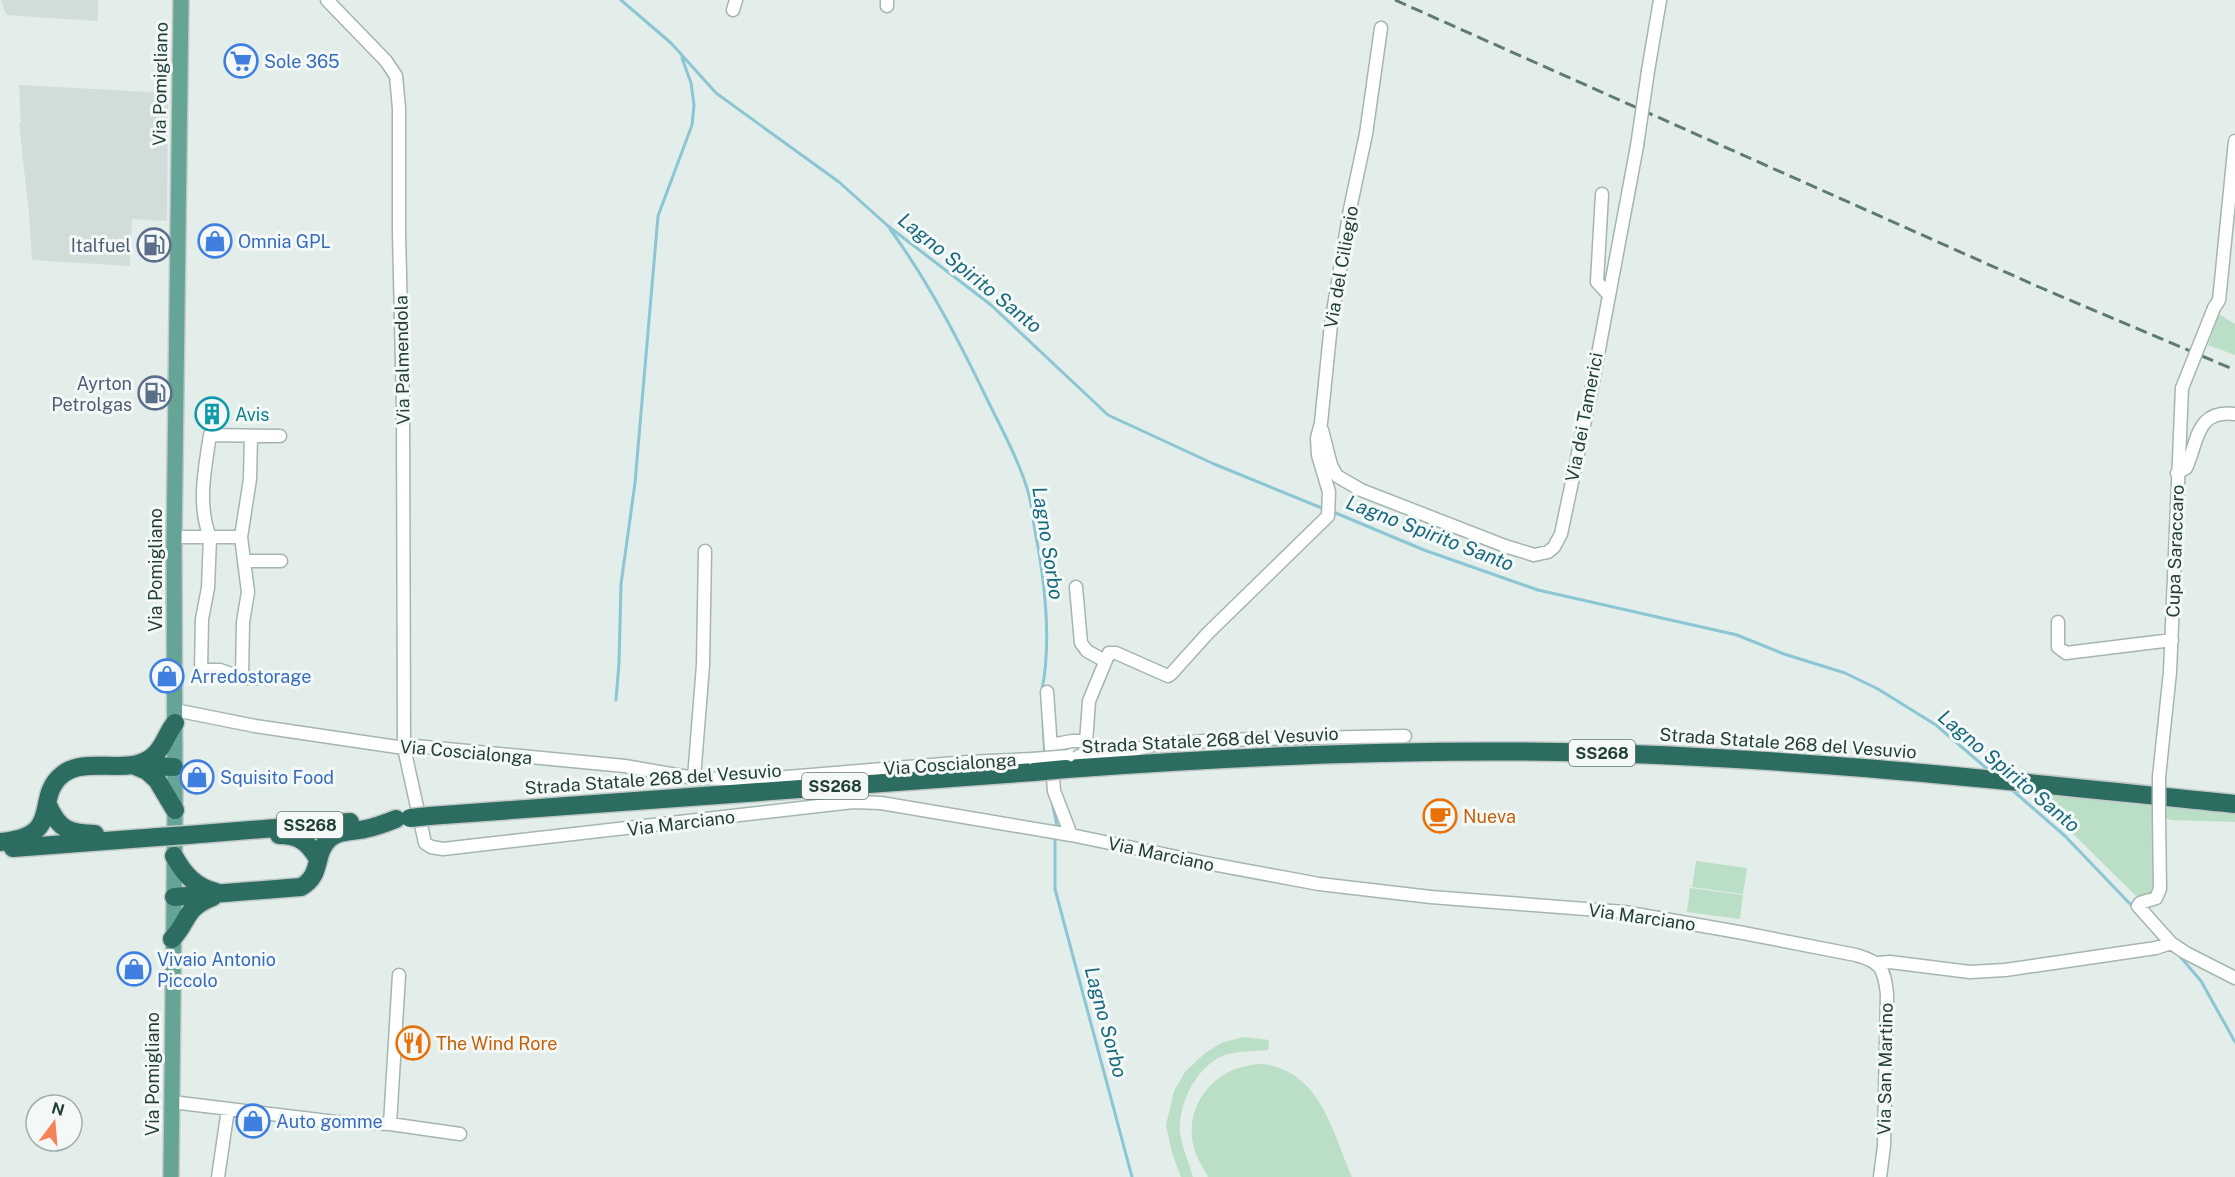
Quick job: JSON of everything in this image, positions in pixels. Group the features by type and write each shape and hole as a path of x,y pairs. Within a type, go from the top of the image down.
{"highway":[{"path":"0,842 31,835 44,819 52,787 61,775 71,769 140,764 153,757 162,747 175,716"},
{"name":"Strada Statale 268 del Vesuvio","path":"150,838 636,801 1033,765 1450,751 1697,756 1832,765 2235,804"},
{"path":"133,765 174,767"},
{"path":"133,765 147,771 157,780 175,810"},
{"name":"SS268","path":"48,806 58,823 70,831 150,838"},
{"name":"SS268","path":"174,897 301,886 316,873 322,848 336,834 403,818"},
{"path":"223,832 294,836 304,840 318,859"},
{"name":"SS268","path":"0,849 150,838"},
{"path":"174,856 192,881 205,890 220,894"},
{"path":"172,939 190,910 202,901 220,894"}],"main road":[{"name":"Via Pomigliano","path":"171,1177 175,810 174,537 181,0"}],"street":[{"name":"Via Palmendola","path":"327,0 386,61 396,76 399,108 399,232 404,407 404,748 425,843 431,847 443,849"},
{"name":"Via dei Tamerici","path":"1321,423 1331,465 1337,476 1361,490 1534,555 1548,552 1554,547 1561,534 1591,392 1637,146 1660,0"},
{"name":"Via del Ciliegio","path":"1105,661 1112,652 1168,676 1208,633 1325,522 1328,516 1329,492 1318,454 1317,438 1321,423 1330,324 1366,134 1381,28"},
{"name":"Cupa Saraccaro","path":"2171,943 2138,906 2140,903 2156,898 2161,867 2159,777 2172,640 2182,388 2220,291 2235,141"},
{"path":"1602,194 1596,282 1608,294"},
{"path":"2177,472 2186,468 2200,428 2217,415 2235,414"},
{"path":"268,678 242,678 220,670 201,670 202,618 208,588 210,537 206,526 203,482 210,435 280,436"},
{"path":"242,678 243,622 248,592 241,537 250,479 251,436"},
{"path":"174,537 241,537"},
{"path":"694,778 703,665 705,550"},
{"path":"244,561 281,561"},
{"path":"1076,587 1081,642 1087,651 1105,661 1089,701 1085,756"},
{"path":"2058,622 2058,647 2066,653 2172,640"},
{"path":"1047,692 1054,791 1071,835"},
{"name":"Via Coscialonga","path":"175,716 404,748 415,746 625,766 694,778 762,779 968,762 1033,765"},
{"path":"1067,763 1085,756 1119,753 1154,745 1217,740 1405,736"},
{"path":"1051,745 1086,741"},
{"name":"Via Marciano","path":"443,849 853,802 881,803 1071,835 1319,884 1431,897 1647,916 1844,952 1876,963 1890,962 1970,972 2005,970 2156,948 2171,943"},
{"path":"2171,943 2235,978"},
{"name":"Via San Martino","path":"1876,963 1885,976 1887,994 1884,1135 1880,1177"},
{"path":"390,1124 399,975"},
{"path":"172,1102 336,1122 390,1124 460,1134"},
{"path":"218,1177 228,1109"}],"shaded area":[{"path":"1,0 98,0 98,21 6,15"},
{"path":"19,85 168,93 167,221 132,219 130,266 32,260 19,123 21,123"}],"green space":[{"path":"2219,314 2235,324 2235,355 2208,345"},
{"path":"2033,794 2157,806 2159,864 2153,895 2136,896"},
{"path":"2162,807 2235,814 2235,822 2170,820 2164,817"},
{"path":"1696,861 1747,868 1743,894 1692,887"},
{"path":"1690,888 1743,895 1740,919 1687,912"},
{"path":"1244,1037 1269,1040 1268,1050 1236,1052 1218,1058 1209,1064 1189,1090 1182,1111 1180,1133 1193,1177 1181,1177 1172,1153 1166,1125 1174,1091 1185,1072 1204,1054 1221,1043"},
{"path":"1263,1064 1283,1069 1299,1079 1311,1091 1322,1106 1352,1177 1208,1177 1194,1148 1192,1131 1199,1101 1219,1078 1247,1066"}],"waterway":[{"name":"Lagno Spirito Santo","path":"621,0 671,43 716,93 839,182 888,226 991,305 1108,415 1214,464 1324,509"},
{"path":"616,700 621,584 635,483 658,216 692,125 694,105 691,83 682,58"},
{"name":"Lagno Sorbo","path":"890,229 918,270 954,333 1021,470 1030,500 1039,550 1046,610 1047,651 1042,690"},
{"name":"Lagno Spirito Santo","path":"1331,511 1424,550 1538,590 1737,635 1784,654 1845,673 1878,689 1936,725 1992,773"},
{"name":"Lagno Sorbo","path":"1043,723 1045,756"},
{"name":"Lagno Spirito Santo","path":"2011,789 2065,836 2133,907"},
{"name":"Lagno Sorbo","path":"1052,801 1057,826"},
{"name":"Lagno Sorbo","path":"1055,838 1055,889 1132,1177"},
{"name":"Lagno Spirito Santo","path":"2177,953 2201,981 2235,1042"}],"railway":[{"path":"1395,0 2039,287 2235,370"}],"place":[{"name":"Sole 365","path":"241,61"},
{"name":"Omnia GPL","path":"215,241"},
{"name":"Italfuel","path":"154,245"},
{"name":"Ayrton Petrolgas","path":"155,393"},
{"name":"Avis","path":"212,414"},
{"name":"Arredostorage","path":"167,676"},
{"name":"Squisito Food","path":"197,777"},
{"name":"Nueva","path":"1440,816"},
{"name":"Vivaio Antonio Piccolo","path":"134,969"},
{"name":"The Wind Rore","path":"413,1043"},
{"name":"Auto gomme","path":"253,1121"}]}
